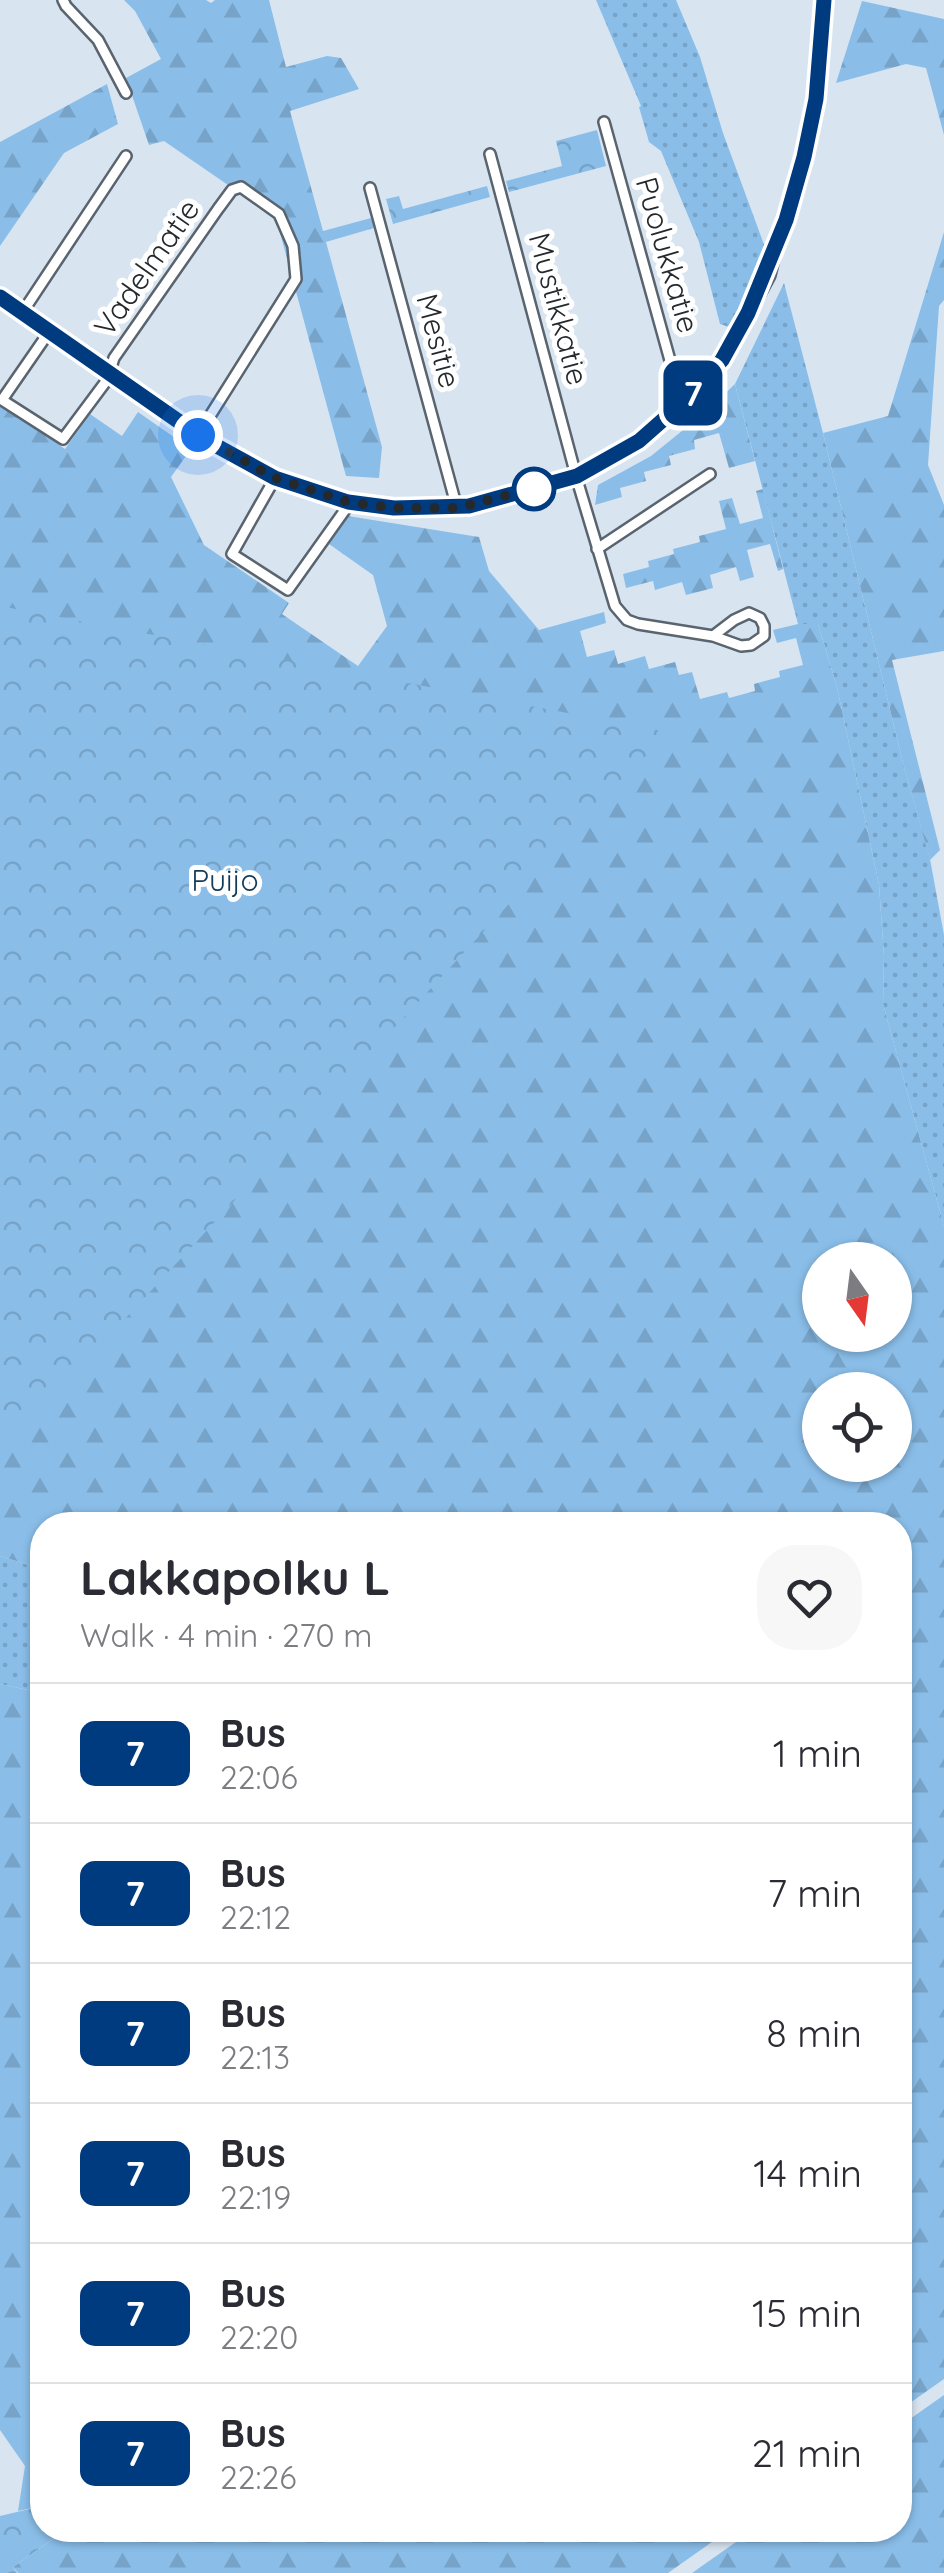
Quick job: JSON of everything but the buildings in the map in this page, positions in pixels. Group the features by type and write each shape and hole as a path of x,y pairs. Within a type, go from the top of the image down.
{"street":[{"path":"63,0 98,40 126,93"},
{"path":"0,296 198,435 275,478 348,502 394,508 457,508 577,476 639,441 690,396 722,360 757,296 793,196 812,121 824,0"},
{"name":"Puolukkatie","path":"604,122 676,382 690,396"},
{"name":"Mustikkatie","path":"490,154 614,606 627,620 713,636"},
{"path":"22,312 126,156"},
{"name":"Vadelmatie","path":"109,372 114,358 232,190 241,187 279,214 293,246 296,280 198,435"},
{"name":"Mesitie","path":"370,188 457,508"},
{"path":"49,332 2,400 63,439 109,372"},
{"path":"598,549 710,474"},
{"path":"275,478 232,554 288,590 348,502"},
{"path":"743,614 757,616 764,626 764,636 752,645 732,644 713,636 743,614"}],"green space":[{"path":"124,0 269,0 286,67 327,56 341,58 359,89 290,111 323,231 371,218 374,228 326,242 382,447 379,478 346,476 276,218 164,141 149,145 126,78 161,59 135,11"},
{"path":"596,0 676,0 700,57 766,250 732,328 720,324 699,242 661,151 649,142 641,106"},
{"path":"862,1 944,19 944,135 926,68 906,64 836,83"},
{"path":"107,84 118,124 64,153 0,246 0,142"},
{"path":"597,130 606,166 509,192 506,181 562,166 556,141"},
{"path":"487,186 490,197 393,224 386,199 399,196 403,209"},
{"path":"944,232 944,300 939,306 928,465 944,505 944,651 892,660 940,850 930,860 823,433 888,416"},
{"path":"784,283 930,859 944,935 944,1226 883,1004 879,885 837,687 818,624 798,624 735,384"},
{"path":"735,384 755,461 729,468 719,433 694,440 695,449 669,456 671,465 644,472 646,481 620,488 622,497 595,505 598,485 651,456"},
{"path":"0,404 65,449 90,414 122,436 138,412 191,449 171,477 204,545 289,603 282,614 358,666 387,626 373,575 329,544 348,516 479,537 489,571 539,630 604,612 606,623 580,631 587,657 614,650 618,664 645,656 649,669 675,662 679,675 692,672 700,699 727,692 729,698 755,691 754,684 780,677 779,671 803,665 796,638 777,643 773,630 818,624 837,687 879,885 883,1004 944,1226 944,2379 912,2402 912,1512 30,1512 30,1565 0,1556"},
{"path":"763,489 783,569 778,571 770,544 747,550 754,577 740,581 736,567 710,575 713,588 686,595 682,582 655,590 653,581 626,588 623,574 649,567 648,561 674,554 673,549 700,542 699,536 726,529 719,501 732,498 740,524 763,518 756,491"},
{"name":"Puijo","path":"0,606 668,732 0,1454"},
{"path":"0,1556 30,1565 30,1690 0,1684"},
{"path":"0,1684 30,1690 30,2508 18,2511 25,2466 0,2430"},
{"path":"944,2395 944,2573 692,2573 736,2542 912,2542 912,2418"},
{"path":"30,2509 30,2542 49,2542 13,2567 17,2573 0,2573 0,2516"},
{"path":"49,2542 712,2542 668,2573 18,2573 13,2567"}],"bus line":[{"name":"7","path":"0,297 204,439 275,478 348,502 394,508 457,508 577,476 639,441 690,396 722,360 757,296 786,220 804,157 816,99 824,0"}],"route":[{"path":"198,435 275,478 348,502 394,508 457,508 547,485 534,489"}]}
